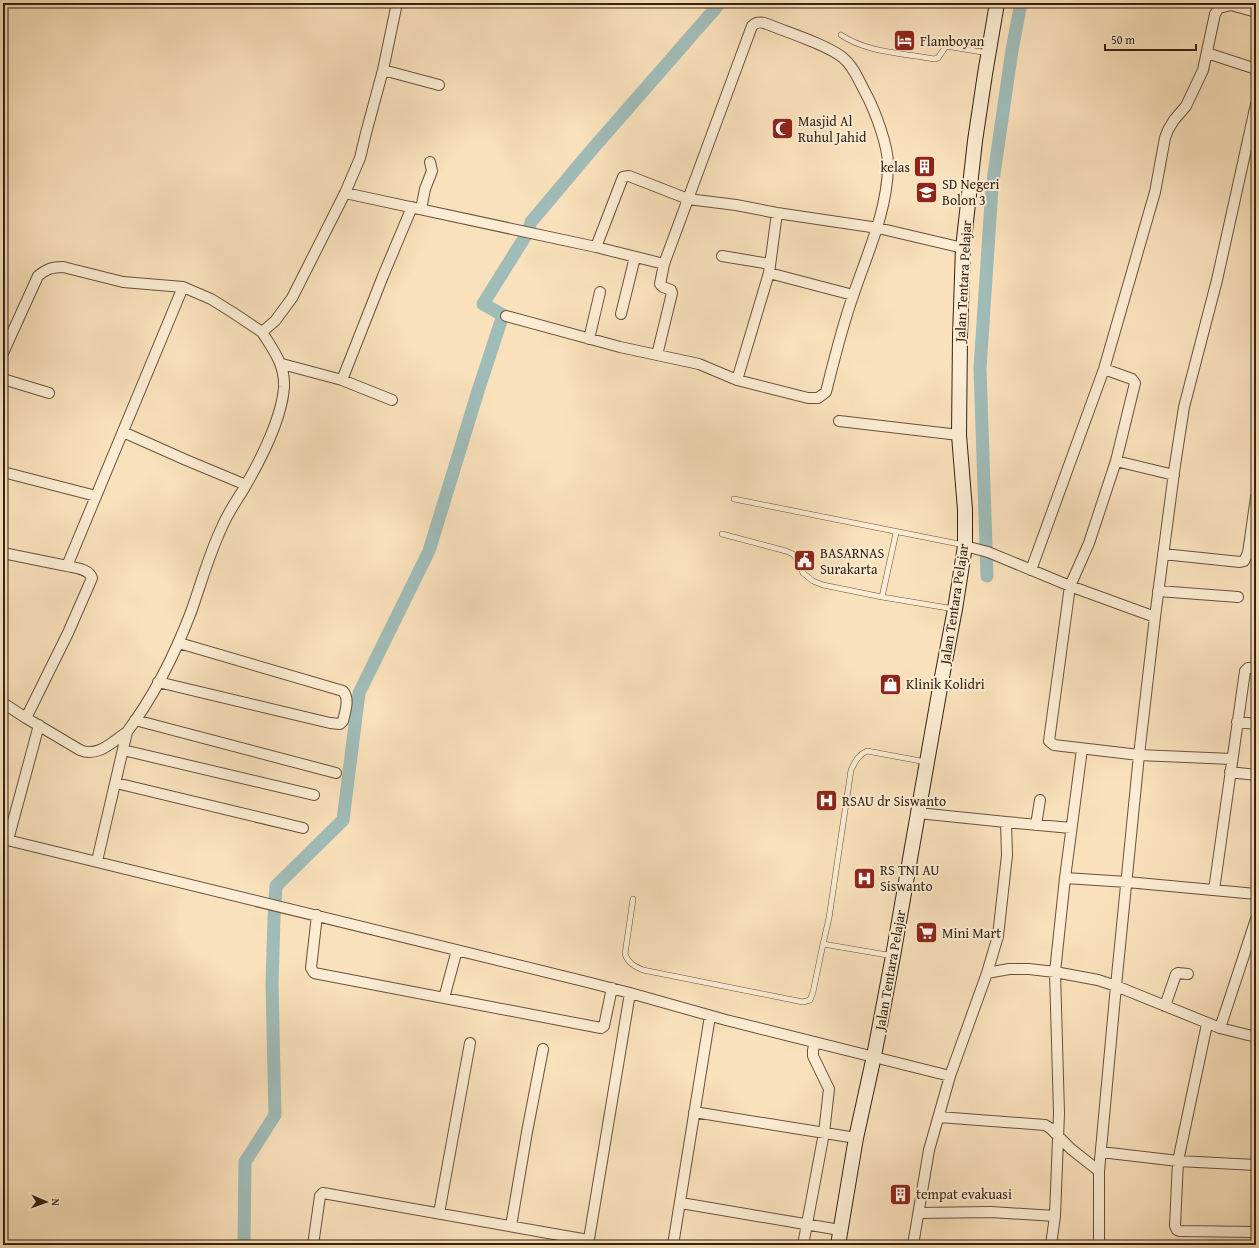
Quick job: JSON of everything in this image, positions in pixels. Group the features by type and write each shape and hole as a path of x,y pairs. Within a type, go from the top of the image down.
{"main road":[{"name":"Jalan Tentara Pelajar","path":"838,1245 856,1138 874,1056 893,956 965,546 965,510 959,435 963,248 975,141 997,3"}],"street":[{"path":"262,332 275,321 292,298 345,193 360,158 397,3"},
{"path":"1031,570 1104,369 1155,192 1165,138 1174,120 1186,106 1203,70 1215,14 1219,8 1231,5 1256,12"},
{"path":"506,316 620,347 657,355 699,364 737,380 808,398 816,398 826,392 842,330 878,228 886,194 888,167 887,155 879,125 869,99 854,72 844,58 836,52 763,23 756,23 752,26 664,264 660,284 671,290 672,293 657,355"},
{"path":"1207,53 1256,69"},
{"path":"382,70 439,86"},
{"path":"1099,1245 1100,1161 1116,986 1139,755 1163,554 1184,407 1217,280 1256,104"},
{"path":"342,380 383,276 425,189 432,171 430,162"},
{"path":"596,248 623,177 629,176 688,199 736,205 777,213 878,228 963,248"},
{"path":"345,193 526,232 664,264"},
{"path":"737,380 769,269 777,213"},
{"path":"722,256 769,269 853,296"},
{"path":"621,314 635,257"},
{"path":"3,352 38,276 48,268 63,267 128,282 183,287 211,299 262,332 282,364 284,380 282,400 276,420 246,485 222,526 179,643 158,682 127,732 97,862"},
{"path":"67,566 183,287"},
{"path":"589,338 600,292"},
{"path":"282,364 342,380 392,400"},
{"path":"1104,369 1132,379 1134,383 1116,461 1089,543 1070,586 1048,739 1049,743 1082,749 1139,755 1232,759"},
{"path":"3,379 48,393"},
{"path":"839,421 959,435"},
{"path":"122,432 246,485"},
{"path":"1116,461 1174,475"},
{"path":"3,472 96,496"},
{"path":"1163,554 1240,562 1244,561 1248,553 1256,497"},
{"path":"965,546 984,551 1070,586 1155,617"},
{"path":"3,553 67,566 89,573 92,576 92,580 26,718"},
{"path":"1158,591 1238,597"},
{"path":"158,682 330,723 340,724 343,721 347,700 344,691 179,643"},
{"path":"1214,890 1245,671 1248,668 1256,668"},
{"path":"3,703 80,750 90,752 99,751 127,732"},
{"path":"135,720 336,773"},
{"path":"1237,722 1256,724"},
{"path":"38,725 6,839 630,992 710,1016 950,1076"},
{"path":"1051,1245 1055,1216 1058,1129 1055,972 1071,828 1082,749"},
{"path":"123,750 314,795"},
{"path":"1230,772 1256,775"},
{"path":"116,783 303,828"},
{"path":"1036,825 1040,800"},
{"path":"918,813 1071,828"},
{"path":"913,1245 929,1150 950,1076 987,973 998,936 1004,894 1007,855 1006,822"},
{"path":"1065,878 1256,894"},
{"path":"317,915 311,968 314,973 603,1027 612,988"},
{"path":"1220,1028 1256,918"},
{"path":"444,998 457,950"},
{"path":"987,973 1009,969 1029,969 1098,980 1207,1024 1256,1037"},
{"path":"1165,1006 1176,974 1188,974"},
{"path":"313,1245 320,1196 323,1193 511,1226 588,1243 630,992"},
{"path":"673,1245 710,1016"},
{"path":"1207,1024 1178,1161 1175,1226 1177,1230 1256,1232"},
{"path":"803,1245 824,1133 828,1087 814,1056 813,1050 815,1042"},
{"path":"438,1213 470,1043"},
{"path":"511,1226 543,1049"},
{"path":"694,1112 856,1138"},
{"path":"939,1117 1045,1125 1058,1129 1072,1149 1100,1161 1178,1161 1256,1165"},
{"path":"681,1203 840,1230"},
{"path":"919,1213 991,1212 1055,1216"}],"lane":[{"path":"841,35 851,41 868,47 934,59 938,58 946,46 988,53"},
{"path":"734,499 965,546"},
{"path":"882,597 896,532"},
{"path":"722,534 793,554 797,559 803,573 823,585 882,597 955,609"},
{"path":"633,900 625,954 627,961 633,966 643,970 804,1002 810,1000 829,918 851,770 856,760 868,751 927,762"},
{"path":"823,944 893,956"}],"waterway":[{"path":"244,1245 245,1162 275,1115 272,984 276,886 343,820 359,693 429,551 503,315 483,304 528,232 531,222 720,3"},
{"path":"987,576 980,368 992,188 1012,50 1021,3"}],"place":[{"name":"Flamboyan","path":"904,41"},
{"name":"Masjid Al Ruhul Jahid","path":"782,129"},
{"name":"kelas","path":"925,167"},
{"name":"SD Negeri Bolon 3","path":"927,192"},
{"name":"BASARNAS Surakarta","path":"805,561"},
{"name":"Klinik Kolidri","path":"891,684"},
{"name":"RSAU dr Siswanto","path":"827,801"},
{"name":"RS TNI AU Siswanto","path":"865,878"},
{"name":"Mini Mart","path":"926,933"},
{"name":"tempat evakuasi","path":"901,1194"}]}
